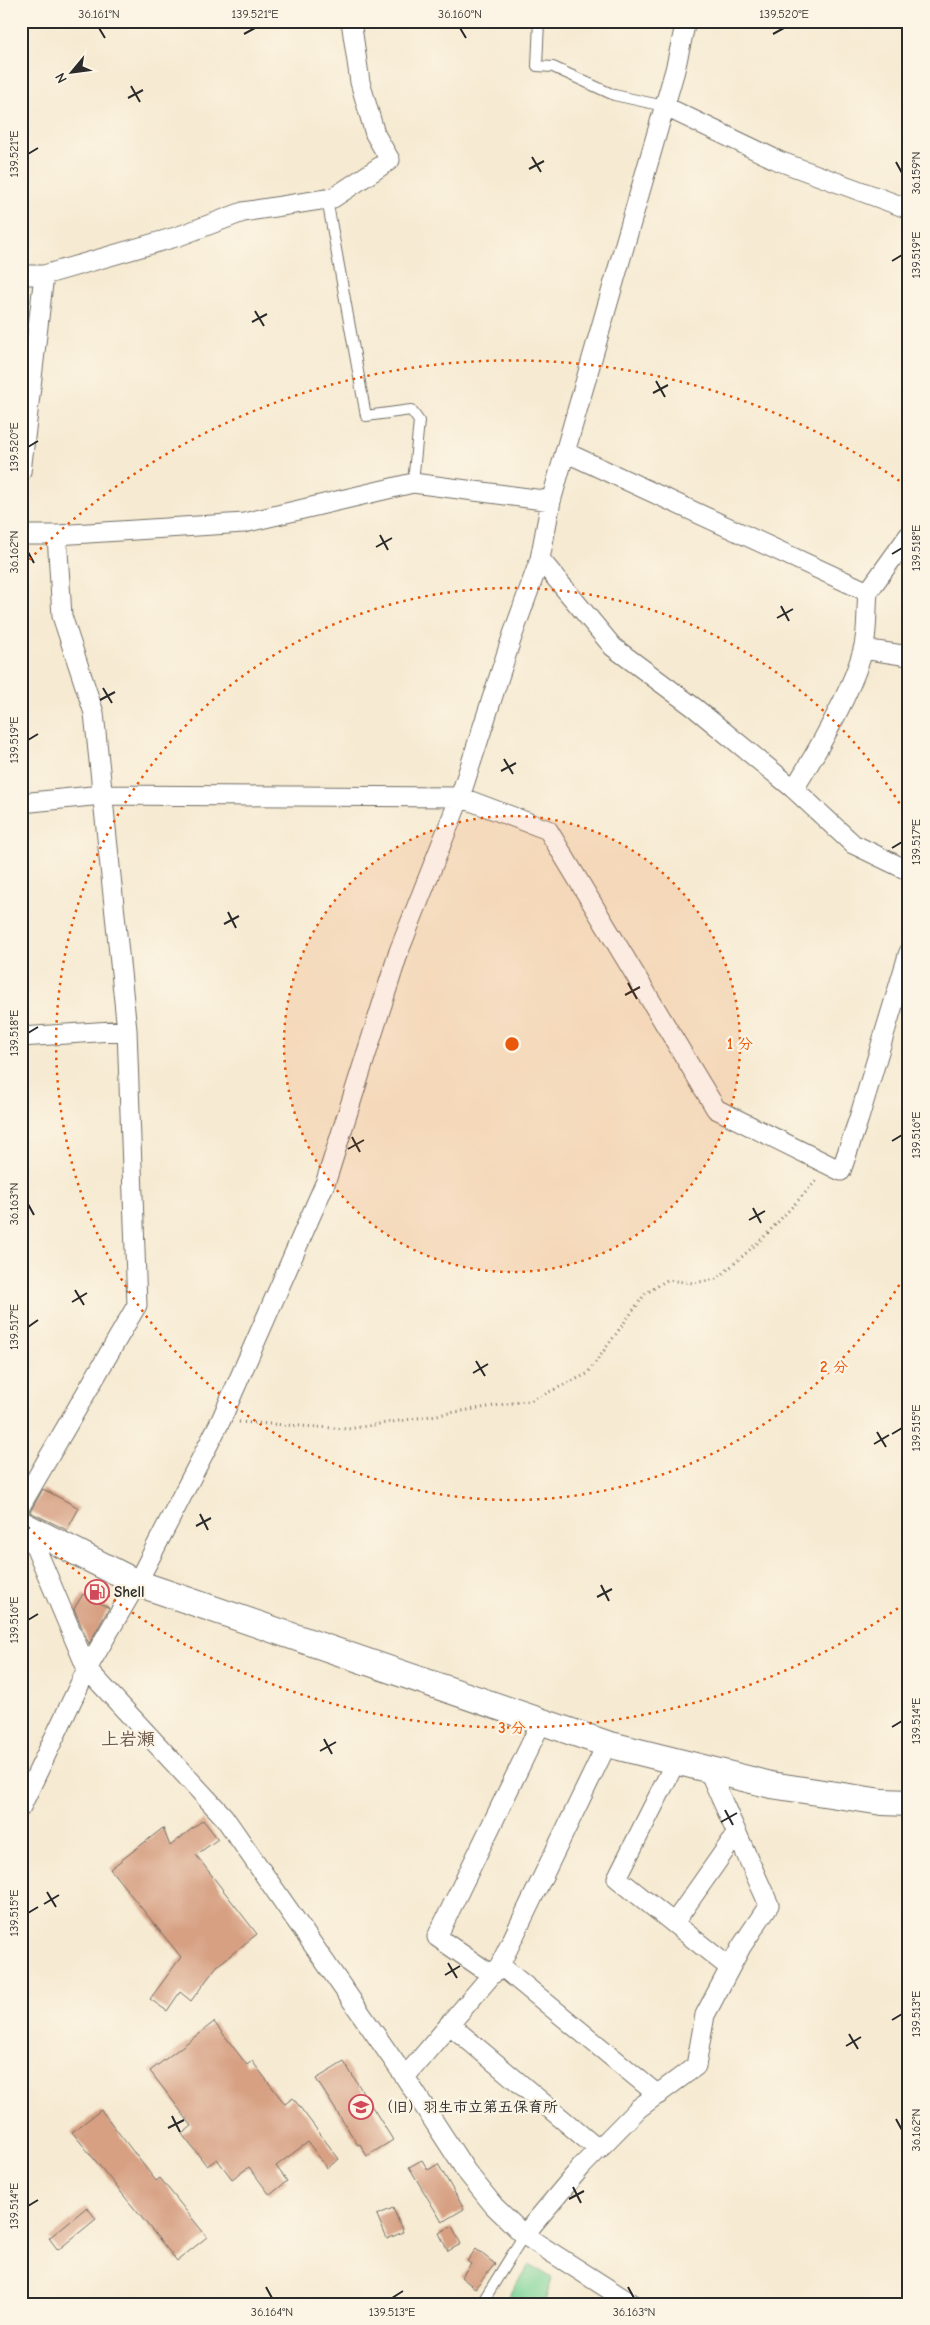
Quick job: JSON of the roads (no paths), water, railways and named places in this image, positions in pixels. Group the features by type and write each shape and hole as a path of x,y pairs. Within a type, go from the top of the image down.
{"street":[{"path":"21,275 44,275 179,236 243,212 333,198 390,160 375,134 360,82 352,21"},
{"path":"21,1807 87,1669 137,1583 221,1420 326,1181 399,952 460,797 540,559 551,501 664,106 686,21"},
{"path":"664,106 779,161 909,209"},
{"path":"21,472 44,275"},
{"path":"565,452 868,592"},
{"path":"21,535 57,535 244,523 412,483 551,501"},
{"path":"794,789 811,762 842,702 863,649 868,592 909,534"},
{"path":"23,1519 137,1305 128,1030 94,713 62,616 57,535"},
{"path":"540,559 613,647 695,708 794,789 853,844 909,872"},
{"path":"863,649 909,656"},
{"path":"21,803 102,795 460,797 548,830 716,1109 841,1171 909,952"},
{"path":"21,1038 128,1030"},
{"path":"23,1519 137,1583 606,1744 771,1785 882,1802 909,1803"},
{"path":"23,1519 87,1669 224,1817 405,2077 466,2172 494,2206 524,2235 632,2304"},
{"path":"542,1721 437,1938 496,1970 658,2095"},
{"path":"405,2077 496,1970 606,1744"},
{"path":"676,1761 617,1878 730,1968"},
{"path":"524,2235 639,2108 696,2066 705,2015 730,1968 769,1905 708,1769"},
{"path":"674,1923 737,1834"},
{"path":"449,2024 599,2150"}],"lane":[{"path":"539,21 537,66 553,67 614,94 664,106"},
{"path":"327,199 366,416 410,410 418,421 412,483"},
{"path":"485,2298 524,2235"}],"place":[{"name":"Shell","path":"97,1592"},
{"name":"（旧）羽生市立第五保育所","path":"361,2107"}],"district":[{"name":"上岩瀬","path":"128,1739"}]}
